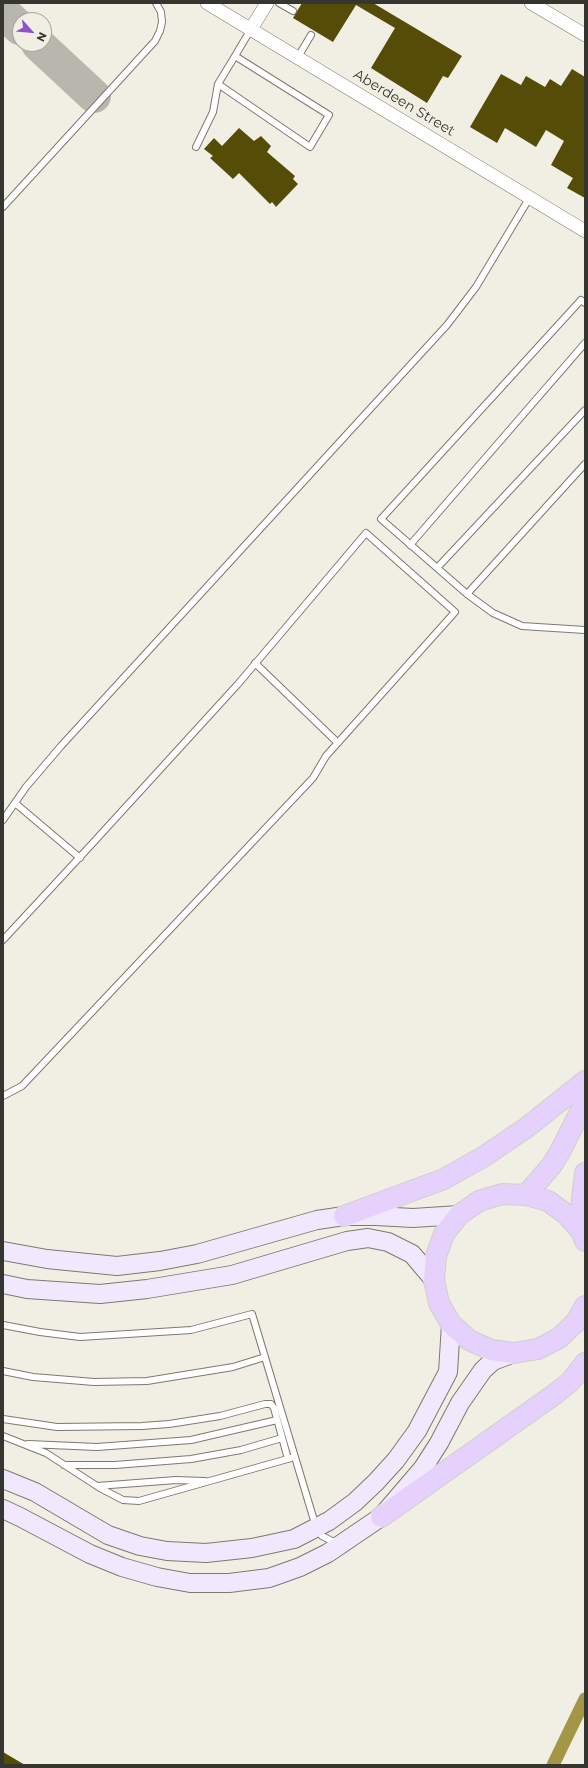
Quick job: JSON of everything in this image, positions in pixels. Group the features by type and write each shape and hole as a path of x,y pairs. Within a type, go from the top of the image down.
{"main road":[{"path":"344,1216 444,1178 483,1157 526,1128 585,1081"},
{"path":"526,1195 552,1165 585,1102"},
{"path":"583,1236 582,1198 585,1173"},
{"path":"514,1353 491,1350 469,1340 451,1324 439,1303 434,1280 436,1256 444,1234 459,1215 479,1201 502,1194 526,1195 548,1201 566,1214 583,1236"},
{"path":"3,1251 47,1259 117,1266 160,1261 197,1254 317,1220 344,1216 413,1218 459,1215"},
{"path":"3,1284 27,1289 100,1294 147,1289 232,1275 347,1241 368,1238 388,1242 406,1250 422,1264 434,1280"},
{"path":"381,1517 423,1468 439,1443 460,1403 483,1370 493,1361 514,1353 538,1349 559,1338 576,1322 585,1306"},
{"path":"3,1479 35,1492 108,1535 140,1546 167,1552 206,1553 252,1548 294,1539 329,1520 355,1502 396,1460 417,1431 448,1372 451,1324"},
{"path":"3,1509 90,1554 122,1567 157,1578 190,1583 229,1583 269,1578 300,1567 328,1553 381,1517 555,1394 570,1382 585,1362"}],"street":[{"name":"Aberdeen Street","path":"207,3 585,230"},
{"path":"251,29 267,3"},
{"path":"531,3 585,35"}],"lane":[{"path":"3,207 155,41 160,31 162,22 161,12 156,3"},
{"path":"279,3 293,11"},
{"path":"196,147 213,112 218,84 251,29"},
{"path":"298,58 311,35"},
{"path":"218,84 310,147 329,115 235,56"},
{"path":"3,820 61,746 447,325 476,287 530,197"},
{"path":"585,303 582,300 381,519 467,594 493,613 522,626 585,630"},
{"path":"410,544 585,343"},
{"path":"437,568 585,410"},
{"path":"467,594 585,464"},
{"path":"3,940 80,858 255,663 366,532 455,612 326,756 313,778 22,1086 3,1096"},
{"path":"255,663 338,743"},
{"path":"15,803 80,858"},
{"path":"3,1325 40,1332 80,1337 191,1330 252,1314 316,1527 322,1536 340,1545"},
{"path":"3,1371 33,1377 94,1382 147,1381 233,1367 265,1357"},
{"path":"3,1419 57,1427 142,1426 169,1424 220,1416 270,1404 274,1408 288,1459"},
{"path":"24,1444 97,1447 191,1440 277,1420"},
{"path":"3,1436 46,1453 97,1486 123,1500 139,1501 295,1457"},
{"path":"64,1465 115,1465 191,1458 241,1450 282,1438"},
{"path":"97,1486 176,1480 211,1481"}],"building":[{"path":"302,3 373,3 462,56 448,78 443,76 427,103 371,68 395,28 356,5 333,42 293,18"},
{"path":"572,69 585,77 585,198 567,188 573,178 551,165 564,141 546,130 536,147 505,128 497,143 470,127 501,74 521,85 526,76 545,87 550,79 561,86"},
{"path":"239,128 254,141 261,136 271,146 267,152 295,176 293,179 298,184 276,207 272,202 270,204 239,173 233,179 210,158 213,156 204,149 214,138 222,146"},
{"path":"3,1752 25,1765 3,1765"}],"waterway":[{"path":"553,1765 585,1699"}],"taxiway":[{"path":"3,12 12,20"},
{"path":"47,52 94,96"}]}
